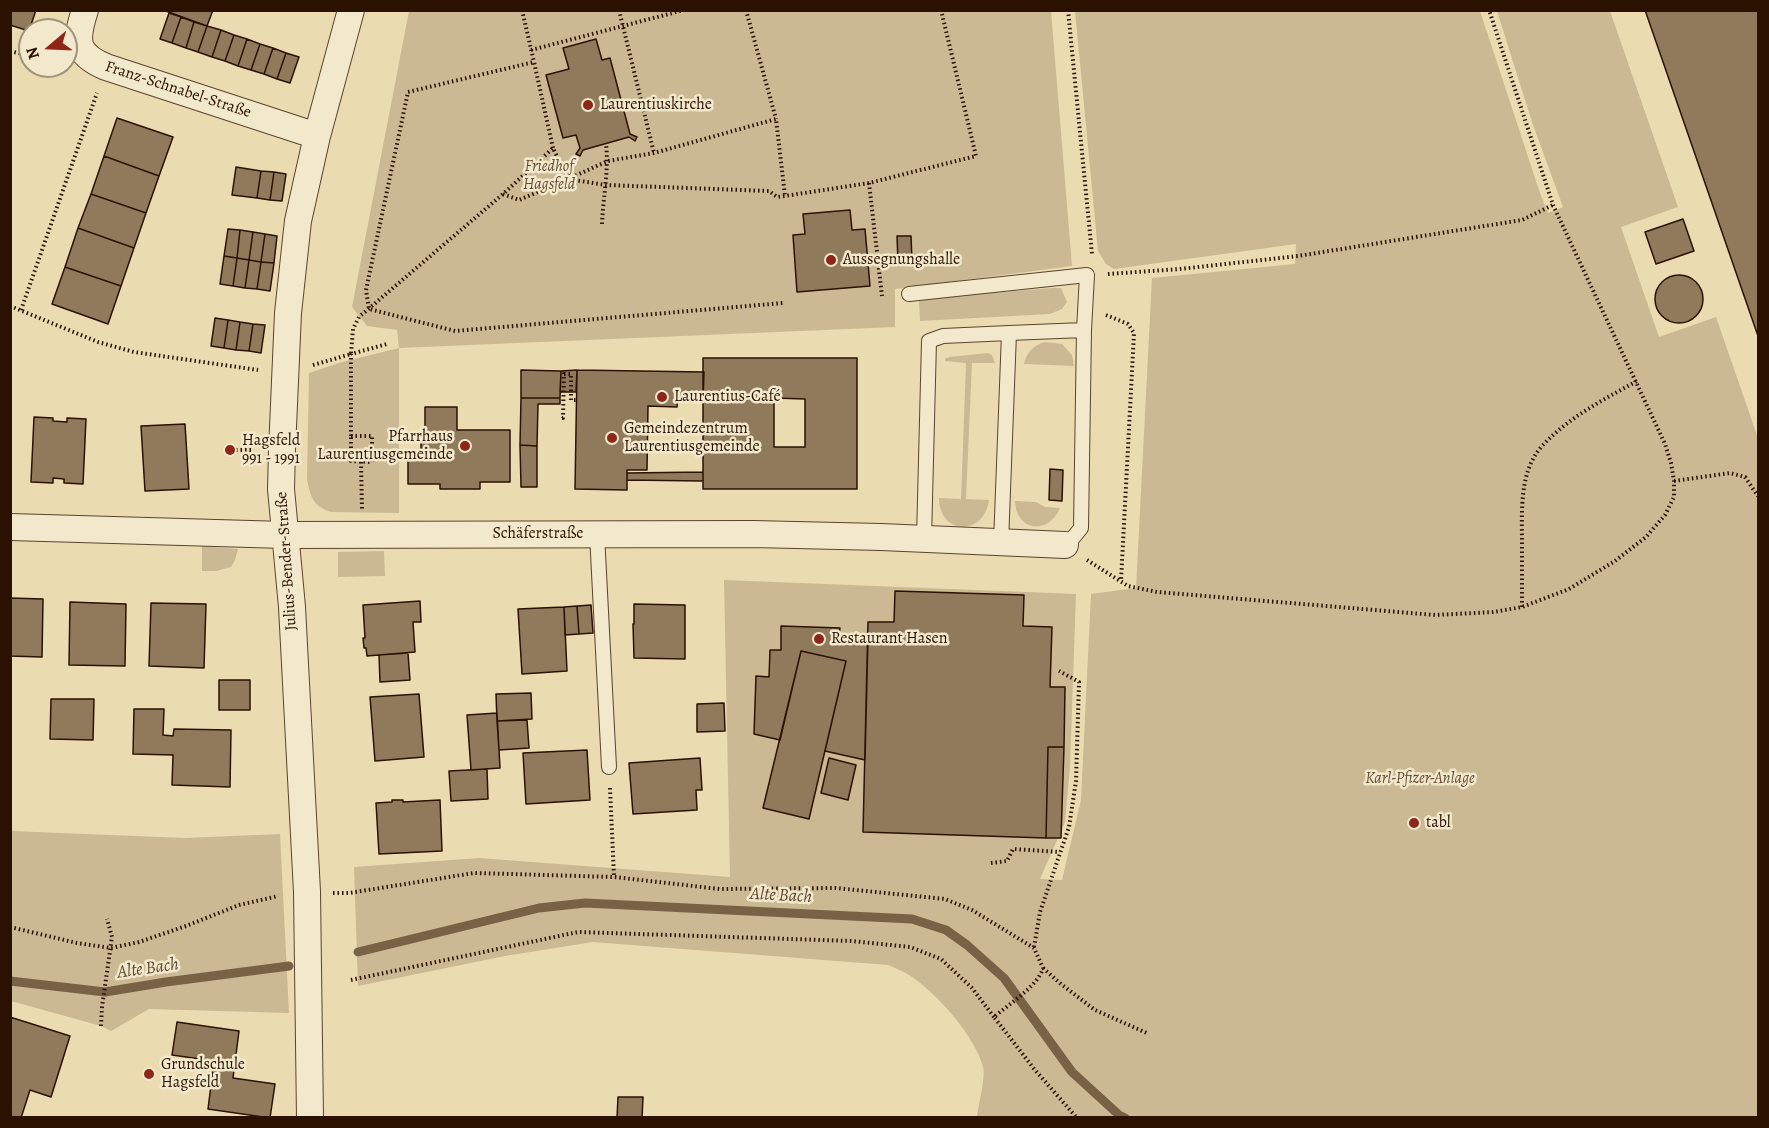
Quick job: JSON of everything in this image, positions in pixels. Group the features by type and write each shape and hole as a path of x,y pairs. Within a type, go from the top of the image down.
{"street":[{"name":"Franz-Schnabel-Straße","path":"85,10 78,31 81,50 90,61 317,136"},
{"name":"Julius-Bender-Straße","path":"310,1118 307,892 292,619 281,489 285,371 288,313 298,221 317,136 351,10"},
{"name":"Schäferstraße","path":"10,527 285,535 753,534 1065,545"}],"lane":[{"path":"909,294 1086,275 1081,528 1065,545"},
{"path":"924,539 929,341 943,336 1084,330"},
{"path":"1001,543 1009,333"},
{"path":"597,534 609,767"}],"path":[{"path":"522,10 553,148 568,179"},
{"path":"619,10 654,153"},
{"path":"531,50 684,10"},
{"path":"746,10 776,118 785,196"},
{"path":"568,179 606,185 768,191 777,197 869,183 976,156 941,10"},
{"path":"1068,10 1092,254 1086,275 1180,269 1298,256 1522,220 1553,205"},
{"path":"1065,545 1128,586 1157,592 1435,615 1493,612 1522,607 1569,589 1616,561 1646,537 1665,515 1674,497 1674,481 1665,444 1553,205 1489,10"},
{"path":"369,309 366,290 408,92 534,62"},
{"path":"21,310 106,68"},
{"path":"502,194 519,200 608,161 654,153 776,118"},
{"path":"602,224 608,161 606,144"},
{"path":"351,436 372,436 372,462 351,462 351,436 351,354 353,329 359,316 553,148"},
{"path":"869,183 882,296"},
{"path":"369,309 454,331 783,303"},
{"path":"10,306 98,342 134,352 249,370 285,371 387,344"},
{"path":"1085,308 1128,324 1134,333 1121,582"},
{"path":"562,418 564,374 572,374 571,400 576,400"},
{"path":"1522,607 1523,491 1531,464 1542,447 1564,426 1587,409 1637,381"},
{"path":"361,462 362,534"},
{"path":"1674,481 1731,473 1745,477 1758,496"},
{"path":"1059,671 1079,682 1076,781 1069,827 1040,912 1034,948 1043,968 1060,984 1095,1010 1149,1034"},
{"path":"609,767 614,877"},
{"path":"992,864 1007,861 1013,849 1060,852"},
{"path":"349,893 474,873 614,877 720,889 836,888 945,900 972,910 1034,948"},
{"path":"10,927 77,943 111,948 158,936 239,905 292,892 307,892"},
{"path":"101,1026 112,937 107,919"},
{"path":"351,980 578,932 852,941 910,947 941,959 972,988 1035,1070 1077,1118"},
{"path":"994,1017 1035,982 1043,968"}],"green space":[{"name":"Friedhof Hagsfeld","path":"409,11 1051,11 1072,266 895,289 895,327 399,348 397,330 367,326 352,307"},
{"name":"Karl-Pfizer-Anlage","path":"1075,11 1480,11 1548,213 1563,207 1532,122 1497,11 1610,11 1678,207 1621,227 1659,337 1716,317 1758,438 1758,1117 977,1117 984,1072 972,1042 931,992 909,975 888,965 593,942 505,956 358,986 354,867 479,858 730,877 724,580 1076,594 1070,767 1065,822 1040,879 1062,880 1081,800 1091,594 1136,588 1152,278 1295,264 1296,244 1114,269 1106,264 1098,251"},
{"path":"1061,288 1067,302 1062,309 1050,314 920,321 919,299"},
{"path":"1046,342 1062,344 1072,355 1074,366 1024,364 1031,350"},
{"path":"399,348 399,513 325,510 314,500 307,480 309,373"},
{"path":"988,353 992,355 995,363 972,363 966,499 989,500 979,520 962,527 946,519 941,510 939,498 961,499 966,363 945,361 945,359"},
{"path":"1015,501 1036,502 1045,507 1060,508 1048,523 1033,526 1021,519"},
{"path":"202,546 238,549 231,567 216,571 202,571"},
{"path":"384,551 385,576 338,577 338,552"},
{"path":"11,831 185,838 280,834 289,1013 149,1009 111,1031 101,1026 11,1001"}],"building":[{"path":"10,10 36,10 33,18 18,18 18,28 10,25"},
{"path":"163,10 213,10 207,26"},
{"path":"1645,10 1758,10 1758,336"},
{"path":"169,13 181,17 172,43 160,39"},
{"path":"181,17 194,22 186,48 172,43"},
{"path":"194,22 207,26 198,52 186,48"},
{"path":"207,26 221,30 212,57 198,52"},
{"path":"221,30 234,35 225,61 212,57"},
{"path":"234,35 247,39 238,66 225,61"},
{"path":"247,39 260,44 251,70 238,66"},
{"name":"Laurentiuskirche","path":"596,39 602,60 610,58 630,134 637,137 635,141 629,137 583,150 580,156 576,154 580,148 576,135 563,138 546,75 569,69 563,48"},
{"path":"260,44 273,48 264,74 251,70"},
{"path":"273,48 286,53 277,79 264,74"},
{"path":"286,53 299,57 290,83 277,79"},
{"path":"117,118 173,137 159,176 104,156"},
{"path":"104,156 159,176 146,213 91,194"},
{"path":"236,167 261,171 257,198 232,195"},
{"path":"261,171 274,172 270,200 257,198"},
{"path":"274,172 286,174 282,201 270,200"},
{"path":"91,194 146,213 134,248 78,228"},
{"name":"Aussegnungshalle","path":"850,210 852,230 865,229 870,286 797,292 793,235 805,234 803,214"},
{"path":"1683,219 1694,251 1656,264 1645,232"},
{"path":"78,228 134,248 121,286 65,267"},
{"path":"228,229 240,230 237,258 224,256"},
{"path":"240,230 253,232 249,260 237,258"},
{"path":"253,232 265,234 261,262 249,260"},
{"path":"265,234 277,236 274,263 261,262"},
{"path":"897,236 911,236 912,261 898,262"},
{"path":"224,256 237,258 233,286 220,284"},
{"path":"237,258 249,260 245,288 233,286"},
{"path":"249,260 261,262 257,289 245,288"},
{"path":"261,262 274,263 270,291 257,289"},
{"path":"65,267 121,286 108,324 52,304"},
{"path":"1679,275 1696,282 1703,299 1696,316 1679,323 1662,316 1655,299 1662,282"},
{"path":"215,318 228,320 224,348 211,346"},
{"path":"228,320 240,322 236,350 224,348"},
{"path":"240,322 253,324 249,351 236,350"},
{"path":"253,324 265,325 261,353 249,351"},
{"path":"703,358 857,358 857,489 703,489","holes":["774,398 805,399 805,447 774,447"]},
{"path":"521,370 561,371 560,398 521,398"},
{"name":"Gemeindezentrum Laurentiusgemeinde","path":"577,370 704,372 703,400 678,399 677,407 648,406 647,470 627,470 627,490 575,489"},
{"path":"577,370 576,392 560,392 561,371"},
{"path":"521,398 560,398 560,404 538,404 537,446 520,445"},
{"name":"Pfarrhaus Laurentiusgemeinde","path":"425,407 457,407 457,430 510,430 510,482 480,482 480,489 440,489 440,484 408,484 408,460 421,460 421,431 425,431"},
{"path":"34,417 53,418 53,421 67,422 67,418 86,419 83,484 64,483 64,479 53,478 53,483 31,482"},
{"path":"185,424 189,489 145,491 141,426"},
{"path":"520,445 537,446 537,487 521,487"},
{"path":"1050,469 1063,470 1062,501 1049,500"},
{"path":"703,472 703,481 627,480 627,473"},
{"path":"895,591 1024,595 1023,626 1052,627 1050,687 1065,687 1064,747 1048,747 1046,838 863,832 868,622 894,622"},
{"path":"10,598 43,599 42,657 10,656"},
{"path":"420,601 421,622 413,622 415,652 367,656 363,638 365,638 363,605"},
{"path":"70,602 126,604 125,666 69,665"},
{"path":"151,603 206,604 204,668 149,666"},
{"path":"634,604 685,605 685,659 634,658"},
{"path":"591,605 593,633 579,634 577,606"},
{"path":"577,606 579,634 565,635 564,607"},
{"path":"564,607 567,671 522,674 518,609"},
{"path":"781,626 840,628 839,635 868,636 865,760 825,751 846,661 801,651 780,740 754,734 756,676 769,677 770,650 781,650"},
{"path":"801,651 846,661 809,819 763,808"},
{"path":"408,653 410,680 380,682 379,655"},
{"path":"219,680 250,680 250,710 219,710"},
{"path":"531,693 532,719 497,721 496,694"},
{"path":"419,694 424,757 375,761 370,697"},
{"path":"51,699 94,699 93,740 50,739"},
{"path":"724,703 725,731 697,732 697,704"},
{"path":"134,709 164,709 163,735 173,736 174,729 231,730 230,787 172,785 173,755 133,754"},
{"path":"497,713 500,768 471,770 467,715"},
{"path":"527,720 529,748 499,750 497,721"},
{"path":"1048,747 1064,747 1061,838 1046,838"},
{"path":"587,750 590,800 526,804 523,753"},
{"path":"700,758 702,790 696,790 697,810 633,814 629,763"},
{"path":"829,758 856,765 848,800 821,793"},
{"path":"487,769 488,799 451,801 449,771"},
{"path":"392,800 403,800 403,802 440,800 442,851 379,854 376,803 392,802"},
{"path":"10,1017 70,1036 51,1097 30,1090 21,1118 10,1118"},
{"path":"177,1022 239,1031 233,1078 275,1084 270,1118 208,1109 214,1061 172,1055"},
{"path":"618,1097 643,1097 642,1118 617,1118"}],"waterway":[{"name":"Alte Bach","path":"358,952 539,908 585,903 912,919 946,930 967,945 1004,978 1072,1072 1125,1118"},
{"name":"Alte Bach","path":"10,981 105,992 289,966"}],"place":[{"name":"Laurentiuskirche","path":"588,105"},
{"name":"Aussegnungshalle","path":"831,260"},
{"name":"Laurentius-Café","path":"662,397"},
{"name":"Gemeindezentrum Laurentiusgemeinde","path":"612,438"},
{"name":"Pfarrhaus Laurentiusgemeinde","path":"465,446"},
{"name":"Hagsfeld 991 - 1991","path":"230,450"},
{"name":"Restaurant Hasen","path":"819,639"},
{"name":"tabl","path":"1414,823"},
{"name":"Grundschule Hagsfeld","path":"149,1074"}]}
